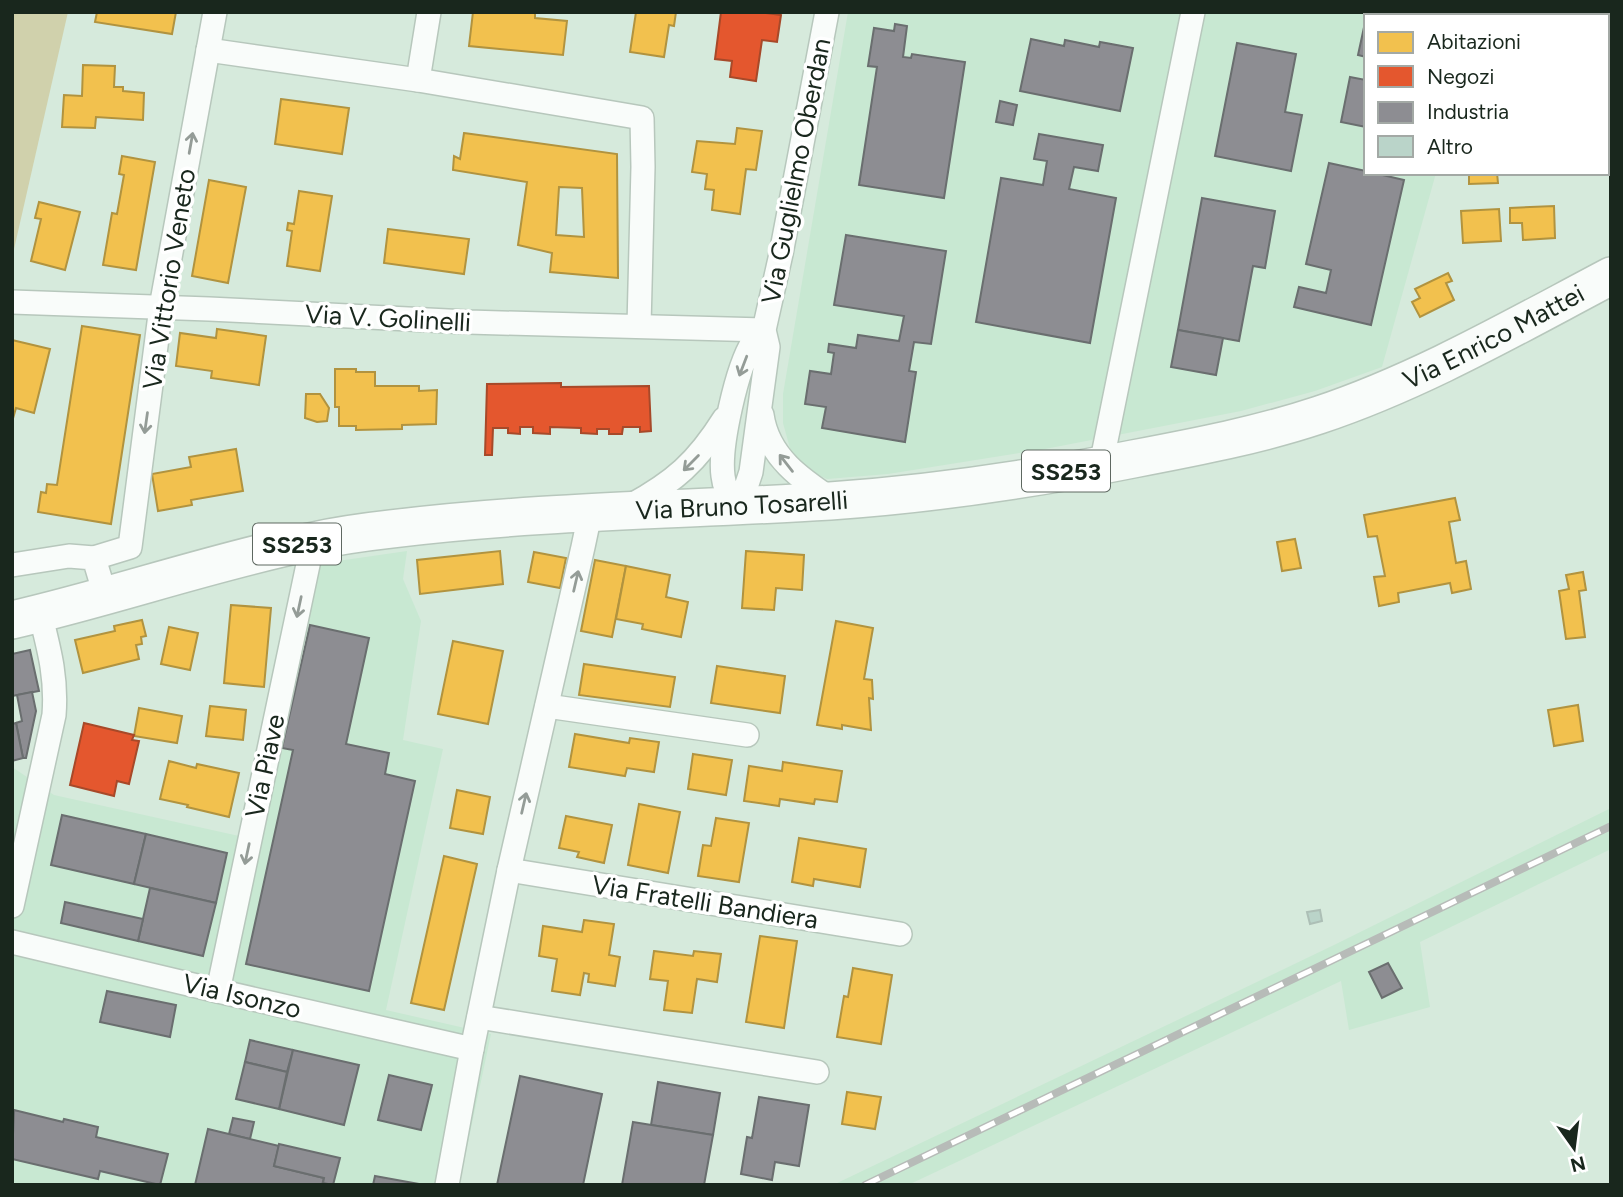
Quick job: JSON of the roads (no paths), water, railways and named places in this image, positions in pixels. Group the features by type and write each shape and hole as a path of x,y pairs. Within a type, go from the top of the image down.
{"main road":[{"name":"Via Enrico Mattei","path":"1375,394 1460,354 1611,276"},
{"name":"Via Bruno Tosarelli","path":"26,616 313,541 444,523 834,501 976,486 1171,452 1268,430 1317,416 1375,394"}],"street":[{"name":"Via Vittorio Veneto","path":"94,558 130,547 162,307 215,12"},
{"path":"418,80 429,12"},
{"name":"Via Guglielmo Oberdan","path":"764,330 753,341 739,376 722,456 726,491 735,506 745,490 751,472 768,347 764,330 827,12"},
{"path":"1101,465 1193,12"},
{"path":"208,50 418,80 642,118 639,326"},
{"name":"Via V. Golinelli","path":"12,302 455,321 764,330"},
{"name":"Via Guglielmo Oberdan","path":"604,513 656,492 678,476 700,455 731,407"},
{"name":"Via Guglielmo Oberdan","path":"761,408 763,423 782,460 803,481 834,501"},
{"path":"447,1185 509,870 547,706 604,513"},
{"name":"Via Piave","path":"218,991 313,541"},
{"path":"12,565 69,556 94,558 105,595"},
{"path":"12,906 54,715 56,695 54,672 26,616"},
{"path":"547,706 747,735"},
{"name":"Via Fratelli Bandiera","path":"509,870 900,934"},
{"name":"Via Isonzo","path":"12,942 472,1049"},
{"path":"479,1017 817,1072"}],"railway":[{"path":"865,1185 1611,826"}]}
